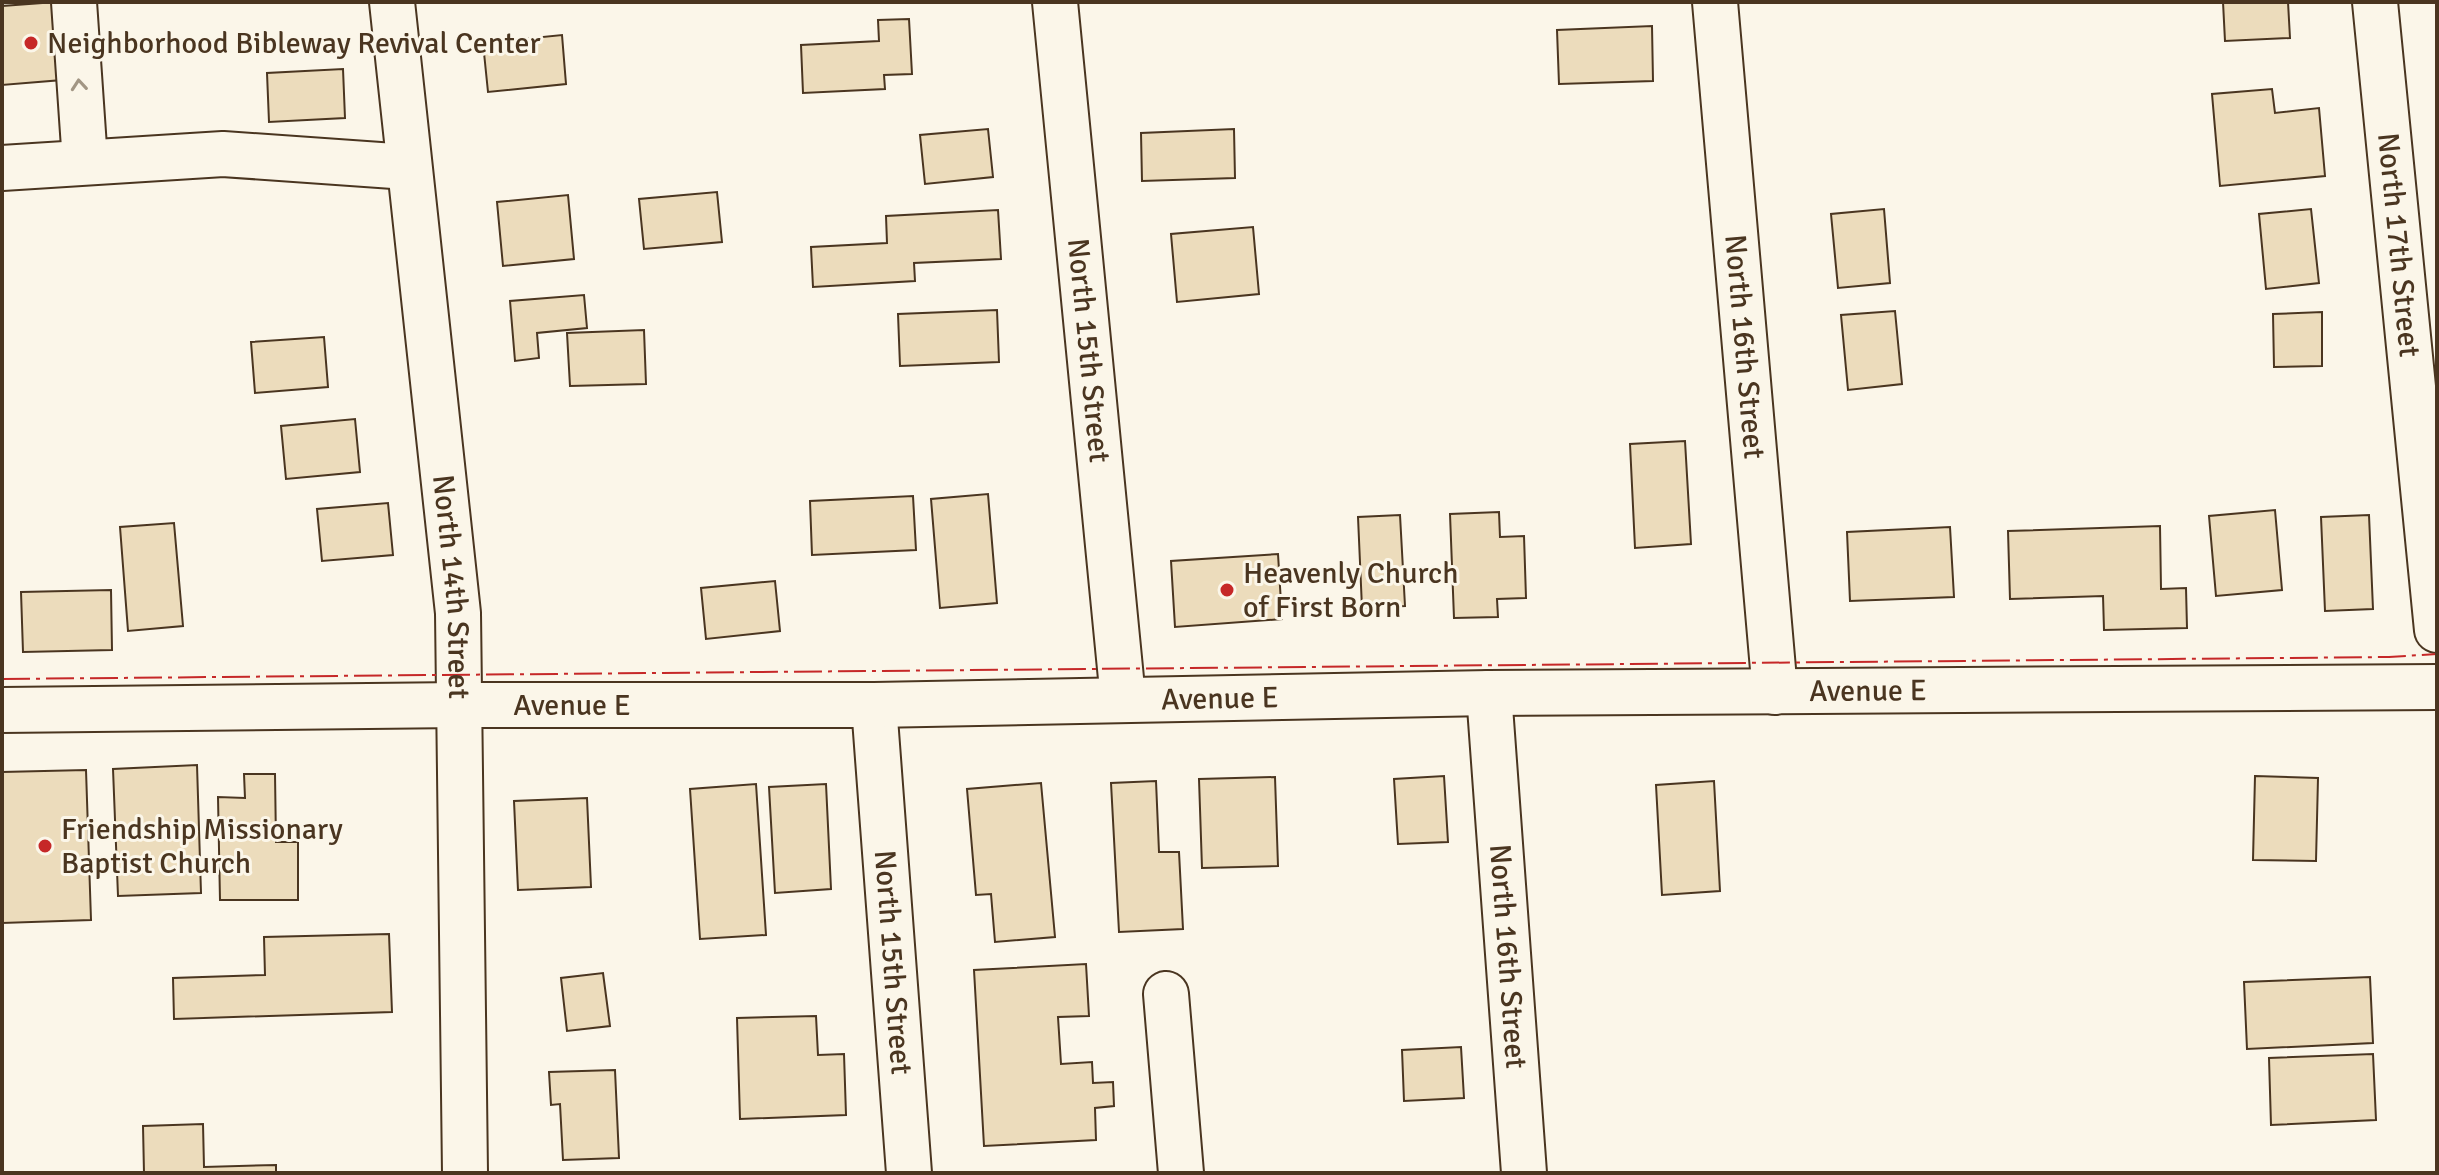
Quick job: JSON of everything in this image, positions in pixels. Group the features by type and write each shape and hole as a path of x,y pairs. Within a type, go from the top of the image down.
{"street":[{"path":"74,2 85,162"},
{"name":"North 14th Street","path":"392,2 458,613 465,1173"},
{"name":"North 15th Street","path":"1055,2 1123,699"},
{"name":"North 16th Street","path":"1715,2 1775,692"},
{"name":"North 17th Street","path":"2375,2 2437,630"},
{"path":"2,168 223,154 408,167"},
{"name":"Avenue E","path":"2,710 874,705 1489,693 2437,687"},
{"name":"North 16th Street","path":"1489,693 1524,1173"},
{"name":"North 15th Street","path":"874,705 909,1173"},
{"path":"1166,994 1181,1173"}],"building":[{"name":"Neighborhood Bibleway Revival Center","path":"56,2 62,80 2,85 2,6"},
{"path":"2223,2 2288,2 2290,38 2225,41"},
{"path":"909,19 912,74 884,75 885,89 803,93 801,45 879,41 878,20"},
{"path":"1652,26 1653,81 1559,84 1557,30"},
{"path":"562,35 566,84 488,92 483,43"},
{"path":"343,69 345,118 269,122 267,73"},
{"path":"2272,89 2275,113 2319,108 2325,176 2220,186 2212,94"},
{"path":"988,129 993,177 925,184 920,135"},
{"path":"1234,129 1235,178 1142,181 1141,133"},
{"path":"717,192 722,242 644,249 639,199"},
{"path":"568,195 574,259 503,266 497,202"},
{"path":"1884,209 1890,283 1838,288 1831,214"},
{"path":"2311,209 2319,283 2266,289 2259,214"},
{"path":"998,210 1001,259 914,263 915,281 813,287 811,247 887,243 886,216"},
{"path":"1253,227 1259,294 1177,302 1171,234"},
{"path":"584,295 587,328 537,333 539,358 515,361 510,301"},
{"path":"997,310 999,362 900,366 898,314"},
{"path":"1895,311 1902,384 1848,390 1841,315"},
{"path":"2322,312 2322,366 2274,367 2273,314"},
{"path":"644,330 646,384 570,386 567,333"},
{"path":"324,337 328,387 255,393 251,342"},
{"path":"355,419 360,472 286,479 281,426"},
{"path":"1685,441 1691,544 1635,548 1630,444"},
{"path":"988,494 997,603 940,608 931,499"},
{"path":"913,496 916,550 812,555 810,501"},
{"path":"388,503 393,555 322,561 317,509"},
{"path":"2275,510 2282,590 2216,596 2209,516"},
{"path":"1499,512 1500,537 1524,536 1526,598 1497,599 1498,617 1454,618 1450,514"},
{"path":"1400,515 1405,606 1362,608 1358,517"},
{"path":"2369,515 2373,609 2325,611 2321,517"},
{"path":"174,523 183,626 128,631 120,527"},
{"path":"2160,526 2161,589 2186,588 2187,628 2104,630 2103,596 2010,599 2008,531"},
{"path":"1950,527 1954,597 1850,601 1847,532"},
{"name":"Heavenly Church of First Born","path":"1278,554 1282,619 1175,627 1171,561"},
{"path":"775,581 780,631 706,639 701,588"},
{"path":"111,590 112,650 23,652 21,592"},
{"path":"197,765 201,893 118,896 113,769"},
{"name":"Friendship Missionary Baptist Church","path":"86,770 91,920 2,923 2,772"},
{"path":"244,774 275,774 276,842 298,842 298,900 220,900 218,797 245,798"},
{"path":"1444,776 1448,842 1398,844 1394,779"},
{"path":"2255,776 2318,778 2316,861 2253,860"},
{"path":"1275,777 1278,866 1202,868 1199,779"},
{"path":"1156,781 1159,852 1179,852 1183,929 1119,932 1111,783"},
{"path":"1714,781 1720,891 1662,895 1656,785"},
{"path":"1041,783 1055,937 995,942 991,894 976,895 967,789"},
{"path":"756,784 766,935 700,939 690,789"},
{"path":"826,784 831,889 775,893 769,787"},
{"path":"587,798 591,887 518,890 514,801"},
{"path":"389,934 392,1012 174,1019 173,978 265,975 264,937"},
{"path":"1086,964 1089,1016 1058,1017 1061,1064 1092,1062 1093,1083 1113,1082 1114,1106 1095,1108 1096,1140 984,1146 974,970"},
{"path":"603,973 610,1026 567,1031 561,978"},
{"path":"2370,977 2373,1043 2247,1049 2244,982"},
{"path":"816,1016 818,1055 844,1054 846,1115 740,1119 737,1018"},
{"path":"1461,1047 1464,1098 1404,1101 1402,1050"},
{"path":"2373,1054 2376,1120 2271,1125 2269,1058"},
{"path":"615,1070 619,1158 563,1160 560,1104 551,1105 549,1072"},
{"path":"203,1124 204,1167 276,1165 276,1173 144,1173 143,1126"}],"power":[{"path":"2,679 2389,657 2437,654"}],"place":[{"name":"Neighborhood Bibleway Revival Center","path":"31,43"},
{"name":"Heavenly Church of First Born","path":"1227,590"},
{"name":"Friendship Missionary Baptist Church","path":"45,846"}]}
